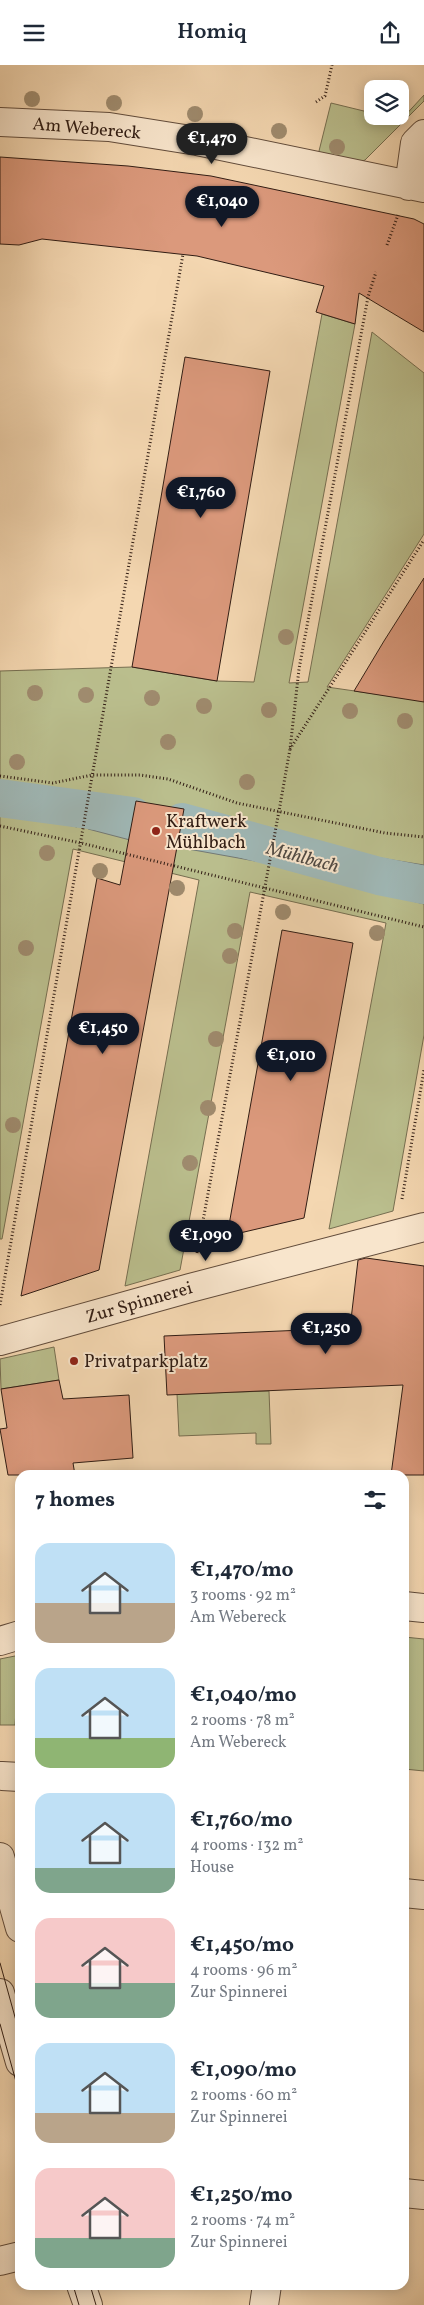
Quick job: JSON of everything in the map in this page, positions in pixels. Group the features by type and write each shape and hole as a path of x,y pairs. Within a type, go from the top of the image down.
{"street":[{"name":"Am Webereck","path":"0,122 109,127 188,139 303,161 416,187 415,143 424,135"},
{"name":"Zur Spinnerei","path":"0,1341 190,1288 424,1227"},
{"path":"409,1607 424,1608"},
{"path":"0,1641 15,1636"},
{"path":"0,1857 15,1910"},
{"path":"409,1894 424,1895"},
{"path":"0,1993 15,2028"},
{"path":"409,2194 424,2195"},
{"path":"0,2261 15,2257"},
{"path":"83,2290 88,2305"},
{"path":"264,2305 267,2290"}],"path":[{"path":"316,102 325,96 332,65"},
{"path":"0,1305 183,254"},
{"path":"190,1288 280,811 290,749 298,669 368,297 376,272"},
{"path":"290,749 424,541"},
{"path":"0,776 53,783 92,775 140,775 168,779 237,803 385,833 424,837"},
{"path":"0,826 81,843 265,889 338,904 424,927"},
{"path":"396,1233 424,1070"}],"green space":[{"path":"424,95 424,101 409,116 409,111"},
{"path":"331,103 364,111 364,125 400,125 365,160 358,163 318,155"},
{"path":"322,314 355,324 289,683 308,682 372,332 424,373 424,534 327,687 424,701 424,1035 393,1211 329,1229 386,923 250,892 180,1270 125,1286 199,880 73,849 2,1239 0,1239 0,671 132,667 217,681 254,682"},
{"path":"54,1347 59,1380 1,1389 0,1359"},
{"path":"269,1391 271,1444 256,1444 256,1433 179,1436 177,1394"},
{"path":"409,1638 424,1639 424,1771 409,1770"},
{"path":"15,1656 15,1725 0,1725 0,1659"}],"water":[{"path":"0,784 82,795 77,827 0,811"},
{"path":"94,797 136,802 130,840 88,829"},
{"path":"210,815 262,827 255,861 188,849"},
{"path":"286,835 355,854 424,865 424,904 279,867"}],"building":[{"path":"0,157 128,166 211,176 414,219 424,224 424,332 359,293 355,324 316,312 324,286 197,256 42,239 19,245 0,244"},
{"path":"185,357 270,371 217,681 132,667"},
{"path":"424,578 424,702 354,691 384,641"},
{"path":"136,801 184,809 99,1270 21,1296 97,878 120,885"},
{"path":"282,930 353,943 304,1218 227,1236"},
{"path":"366,1258 424,1266 424,1475 409,1475 409,1470 392,1470 403,1385 167,1395 164,1336 350,1328 358,1260"},
{"path":"59,1380 63,1399 129,1395 133,1458 73,1463 74,1470 15,1470 15,1475 8,1475 0,1429 7,1428 1,1389"}],"waterway":[{"name":"Mühlbach","path":"0,798 133,816"},
{"name":"Mühlbach","path":"182,822 379,876 424,885"}],"tram line":[{"path":"0,1963 15,2017"},
{"path":"0,2024 15,2078"},
{"path":"74,2290 79,2305"},
{"path":"92,2290 96,2305"}],"place":[{"name":"Kraftwerk Mühlbach","path":"156,831"},
{"name":"Privatparkplatz","path":"74,1361"}]}
